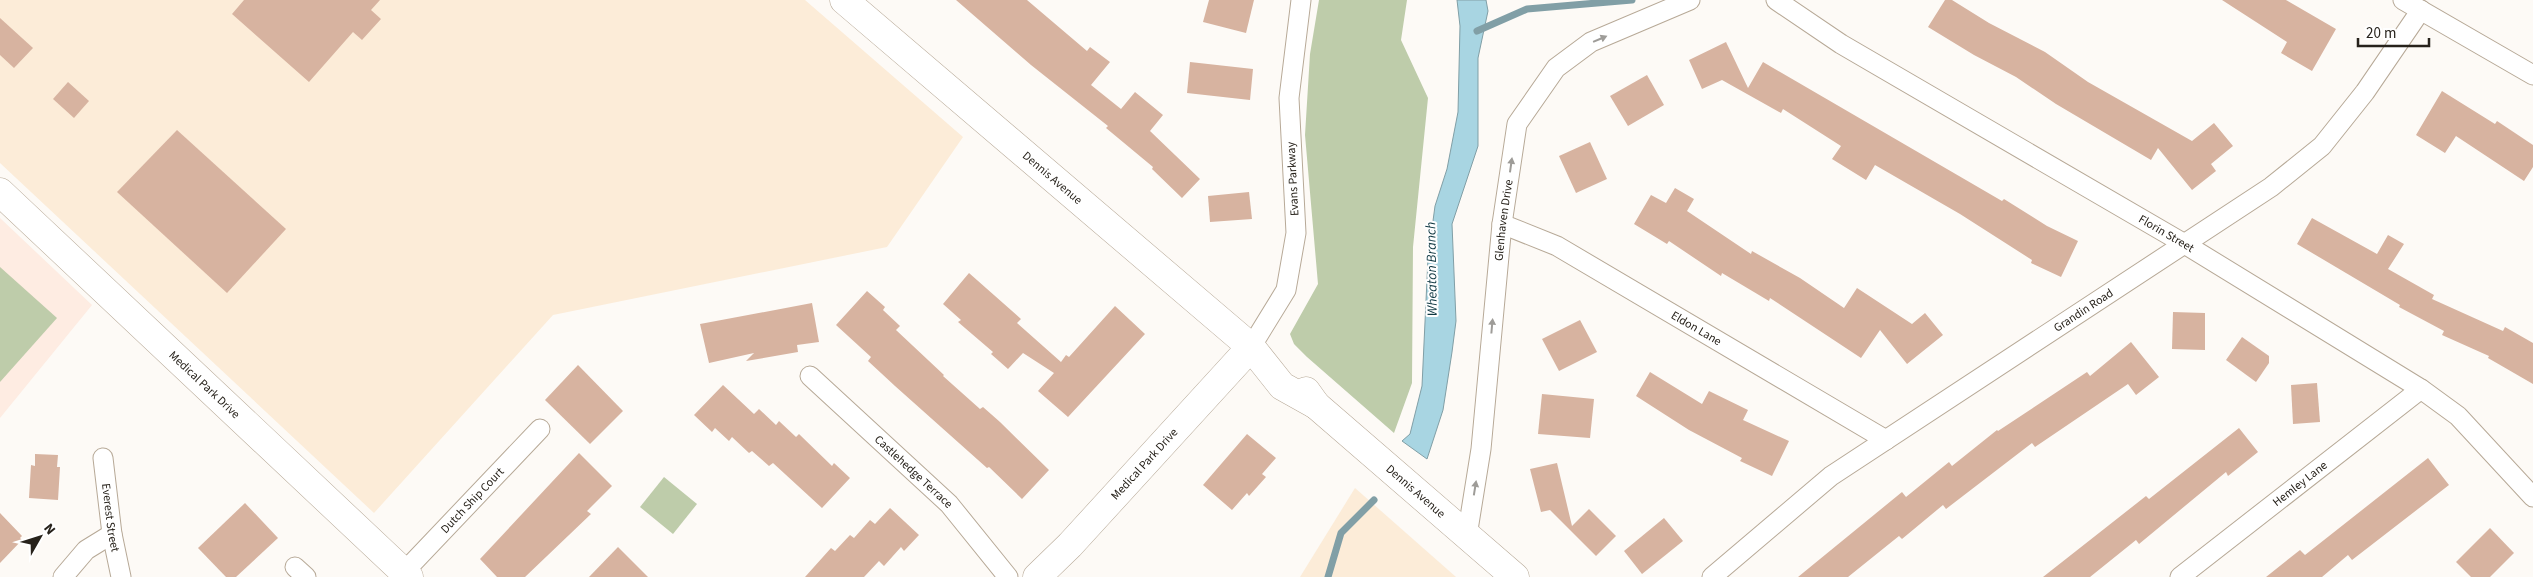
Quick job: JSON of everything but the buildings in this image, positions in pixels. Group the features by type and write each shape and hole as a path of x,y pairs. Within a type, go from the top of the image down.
{"street":[{"name":"Dennis Avenue","path":"844,0 1254,352 1291,370 1316,405 1515,577"},
{"name":"Evans Parkway","path":"1254,352 1286,290 1296,233 1289,98 1301,0"},
{"name":"Glenhaven Drive","path":"1467,536 1481,449 1502,224 1517,124 1556,68 1591,42 1690,0"},
{"name":"Florin Street","path":"1776,0 1841,44 2183,243 2420,389 2458,416 2533,497"},
{"path":"2404,0 2533,76"},
{"name":"Grandin Road","path":"1712,577 1831,476 2183,243 2271,187 2322,146 2364,92 2421,10"},
{"name":"Medical Park Drive","path":"0,192 406,574"},
{"name":"Eldon Lane","path":"1502,224 1557,246 1886,440"},
{"name":"Medical Park Drive","path":"1037,577 1254,352"},
{"name":"Castlehedge Terrace","path":"810,376 949,504 1008,577"},
{"name":"Hemley Lane","path":"2180,577 2420,389"},
{"name":"Dutch Ship Court","path":"406,574 540,430"},
{"name":"Everest Street","path":"103,458 112,534 121,577"},
{"path":"63,577 86,550 112,534"}],"shaded area":[{"path":"0,0 805,0 963,137 887,247 553,315 374,513 0,163"},
{"path":"0,218 92,305 0,418"},
{"path":"1355,488 1456,577 1300,577"}],"green space":[{"path":"1319,0 1407,0 1401,40 1428,98 1413,247 1412,383 1394,433 1307,357 1294,344 1290,334 1318,284 1305,135 1310,54"},
{"path":"0,267 57,318 0,382"},
{"path":"664,477 697,504 673,534 640,507"}],"water":[{"path":"1457,0 1486,0 1488,11 1478,58 1478,146 1452,224 1456,321 1452,352 1443,410 1427,459 1402,441 1410,434 1422,386 1428,258 1435,206 1447,169 1458,112 1460,26"}],"waterway":[{"path":"1477,31 1527,9 1632,0"},
{"name":"Wheaton Branch","path":"1328,577 1341,533 1374,500"}]}
